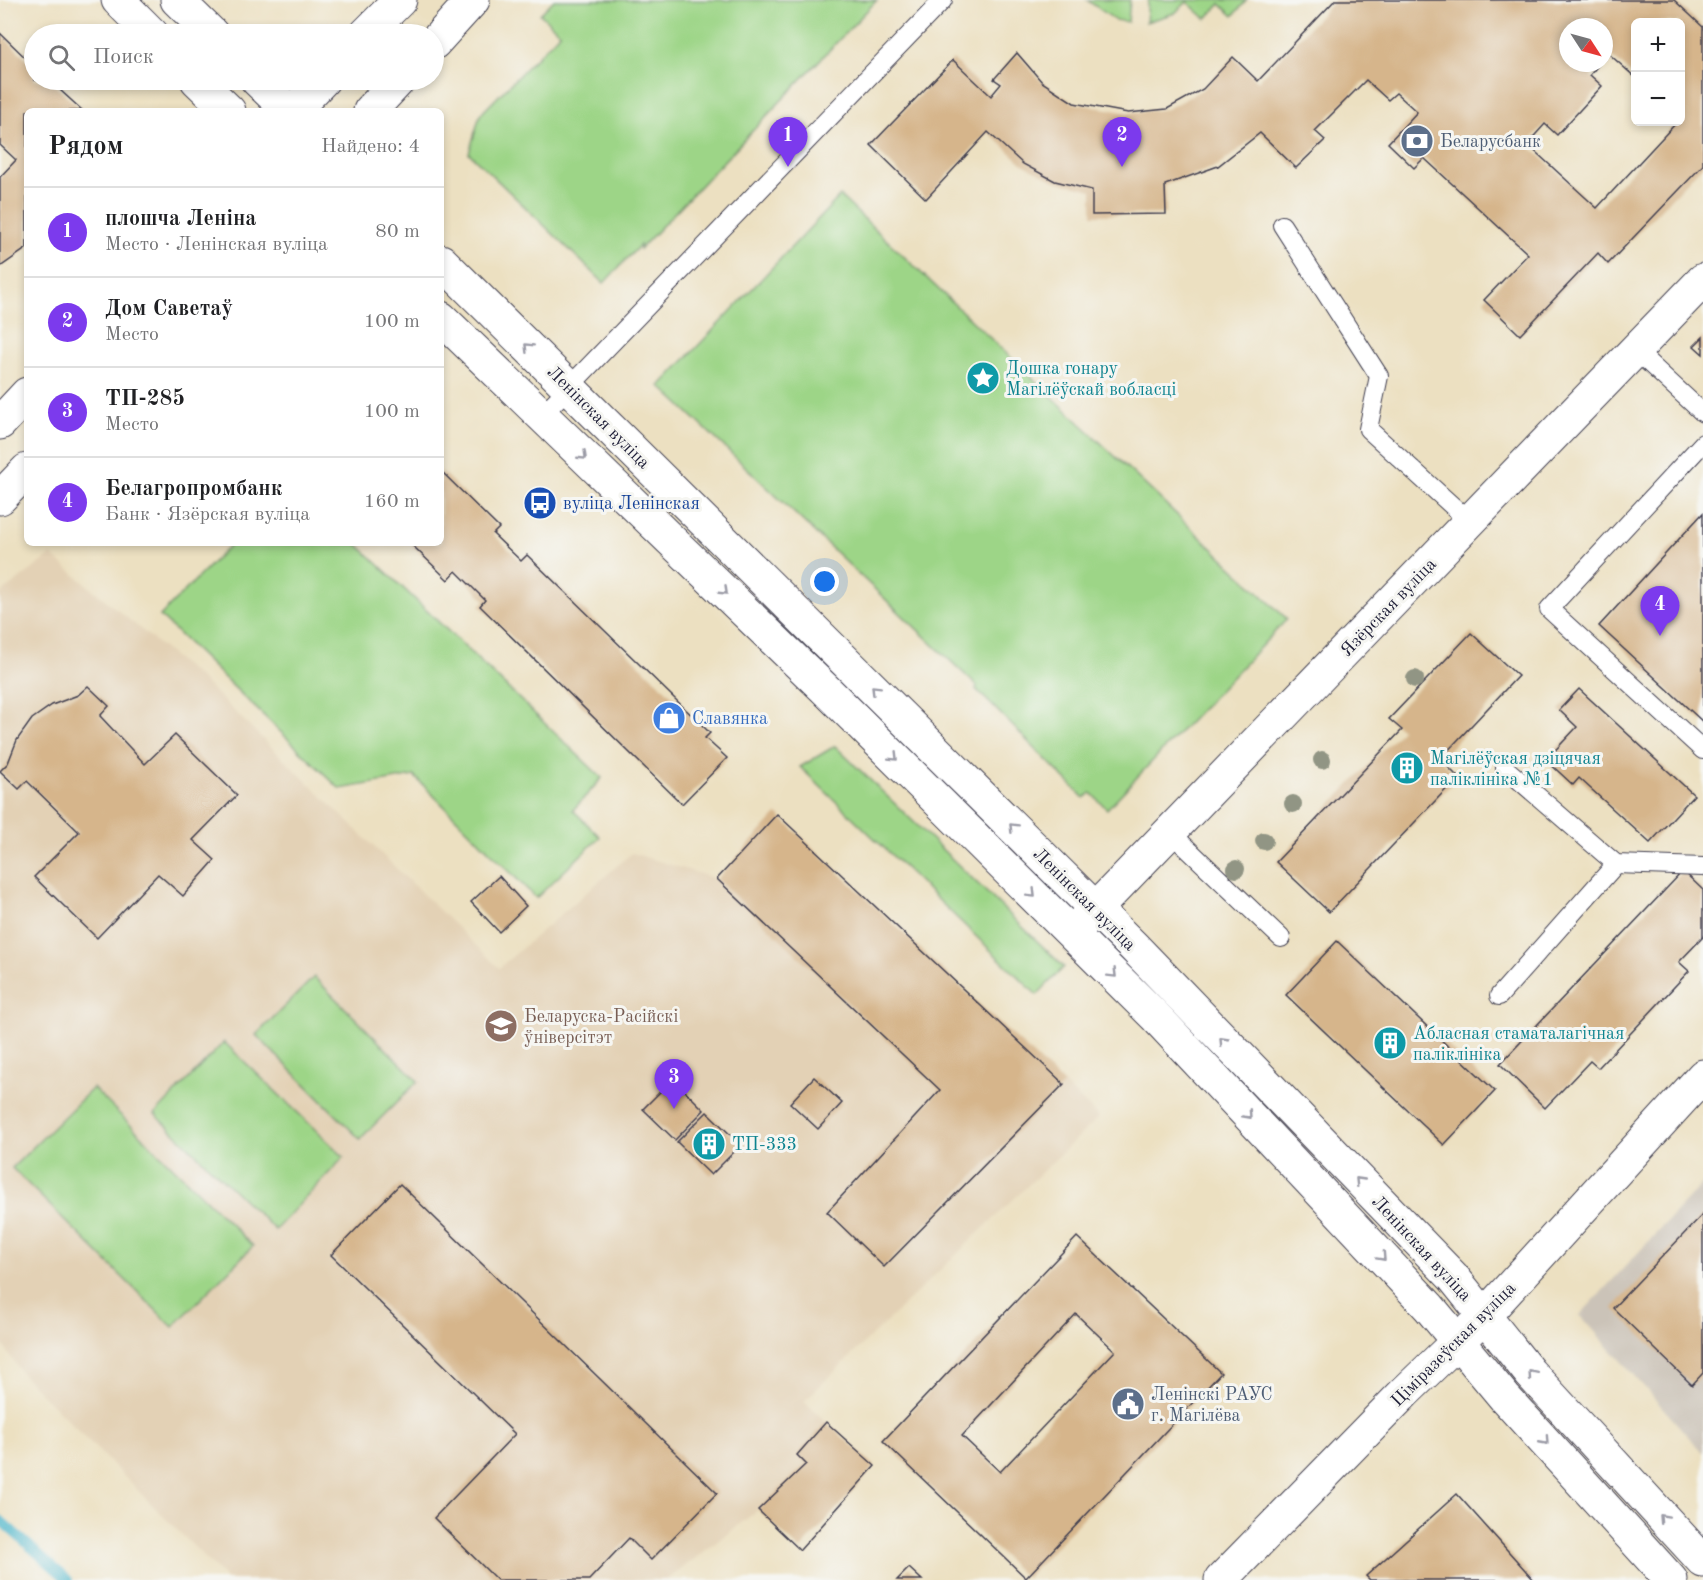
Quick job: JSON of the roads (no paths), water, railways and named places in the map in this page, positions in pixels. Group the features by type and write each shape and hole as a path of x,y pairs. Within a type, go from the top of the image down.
{"main road":[{"path":"118,0 142,24"},
{"path":"177,0 202,24"},
{"path":"376,24 400,0"},
{"path":"444,32 473,0"},
{"path":"207,90 226,108"},
{"path":"268,90 288,108"},
{"path":"294,108 313,90"},
{"path":"373,108 390,90"},
{"name":"Ленінская вуліца","path":"444,264 1096,909 1453,1276 1483,1317 1530,1373 1703,1561"},
{"name":"Язёрская вуліца","path":"1071,933 1171,833 1703,280"},
{"name":"Ленінская вуліца","path":"444,321 824,688 1155,1016 1459,1340 1505,1398 1671,1580"},
{"path":"0,423 24,397"},
{"path":"0,498 24,473"},
{"name":"Ціміразеўская вуліца","path":"1221,1580 1483,1317 1703,1076"}],"lane":[{"path":"541,416 943,0"},
{"path":"1282,225 1379,376 1368,429 1470,522"},
{"path":"1635,350 1703,413"},
{"path":"1703,443 1549,609 1703,750"},
{"path":"824,688 848,663"},
{"path":"1505,768 1617,864 1703,867"},
{"path":"1171,833 1281,938"},
{"path":"1499,996 1617,864"}],"waterway":[{"path":"0,1520 68,1580"}],"place":[{"name":"Беларусбанк","path":"1417,141"},
{"name":"плошча Леніна","path":"788,167"},
{"name":"Дом Саветаў","path":"1122,167"},
{"name":"Дошка гонару Магілёўскай вобласці","path":"983,378"},
{"name":"вуліца Ленінская","path":"540,503"},
{"name":"Белагропромбанк","path":"1660,636"},
{"name":"Славянка","path":"669,718"},
{"name":"Магілёўская дзіцячая паліклініка №1","path":"1407,768"},
{"name":"Беларуска-Расійскі ўніверсітэт","path":"501,1026"},
{"name":"Абласная стаматалагічная паліклініка","path":"1390,1043"},
{"name":"ТП-285","path":"674,1109"},
{"name":"ТП-333","path":"709,1144"},
{"name":"Ленінскі РАУС г. Магілёва","path":"1128,1404"}]}
